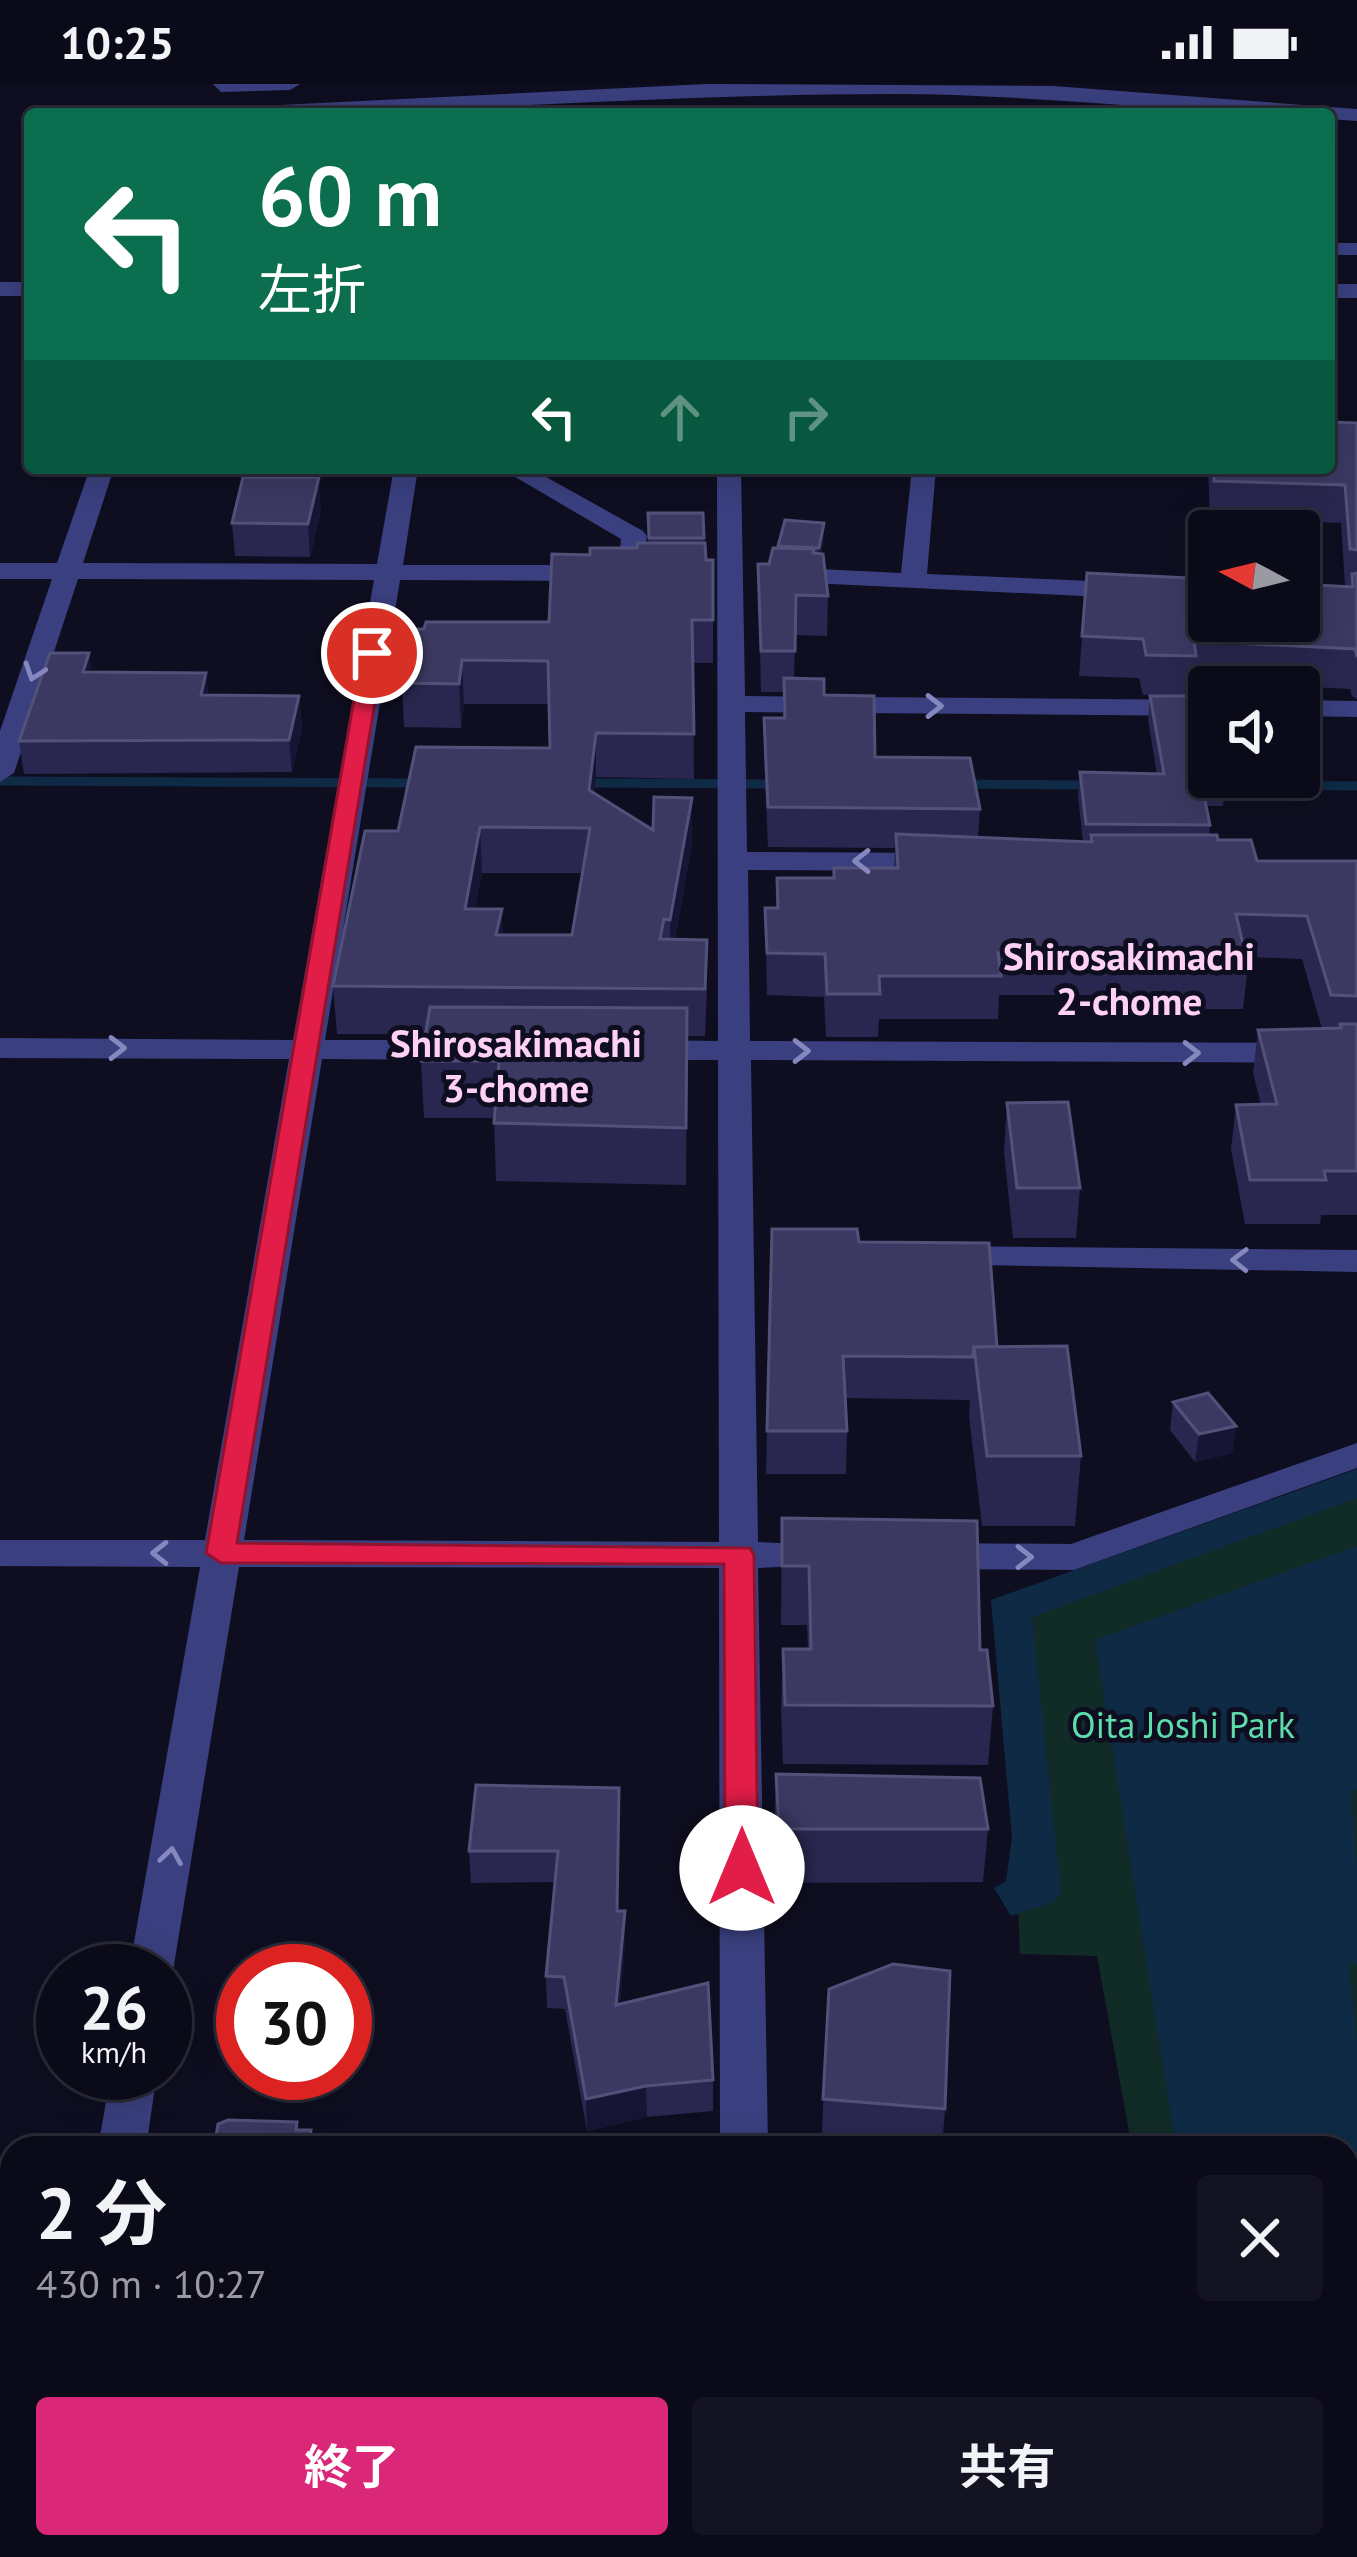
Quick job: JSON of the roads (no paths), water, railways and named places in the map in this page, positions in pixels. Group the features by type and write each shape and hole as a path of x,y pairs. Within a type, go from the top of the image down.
{"street":[{"path":"221,86 290,84"},
{"path":"899,88 901,108"},
{"path":"473,108 724,89 899,88 1197,108"},
{"path":"724,89 725,108"},
{"path":"0,773 100,474"},
{"path":"156,1944 405,474"},
{"path":"0,571 641,573 634,536 523,474"},
{"path":"729,474 721,573 733,704 736,1051 749,1255 739,1555 744,2136"},
{"path":"913,581 923,474"},
{"path":"721,573 1188,593"},
{"path":"733,704 1188,708"},
{"path":"1320,708 1357,709"},
{"path":"734,861 974,862"},
{"path":"0,1048 496,1050"},
{"path":"616,1050 1357,1053"},
{"path":"904,1256 1357,1261"},
{"path":"0,1552 1074,1557 1357,1455"},
{"path":"124,2136 130,2100"}],"water":[{"path":"1357,1469 1357,1498 1032,1617 1061,1893 1053,1902 1011,1916 994,1888 1006,1881 1012,1837 991,1600"},
{"name":"Oita Joshi Park","path":"1357,1546 1357,1789 1351,1792 1357,1964 1349,1964 1357,2039 1357,2136 1174,2136 1095,1640"}],"waterway":[{"path":"0,781 420,783"},
{"path":"584,783 780,784"},
{"path":"962,784 1092,785"},
{"path":"1320,786 1357,786"}],"district":[{"name":"Shirosakimachi 2-chome","path":"1129,978"},
{"name":"Shirosakimachi 3-chome","path":"516,1066"}]}
